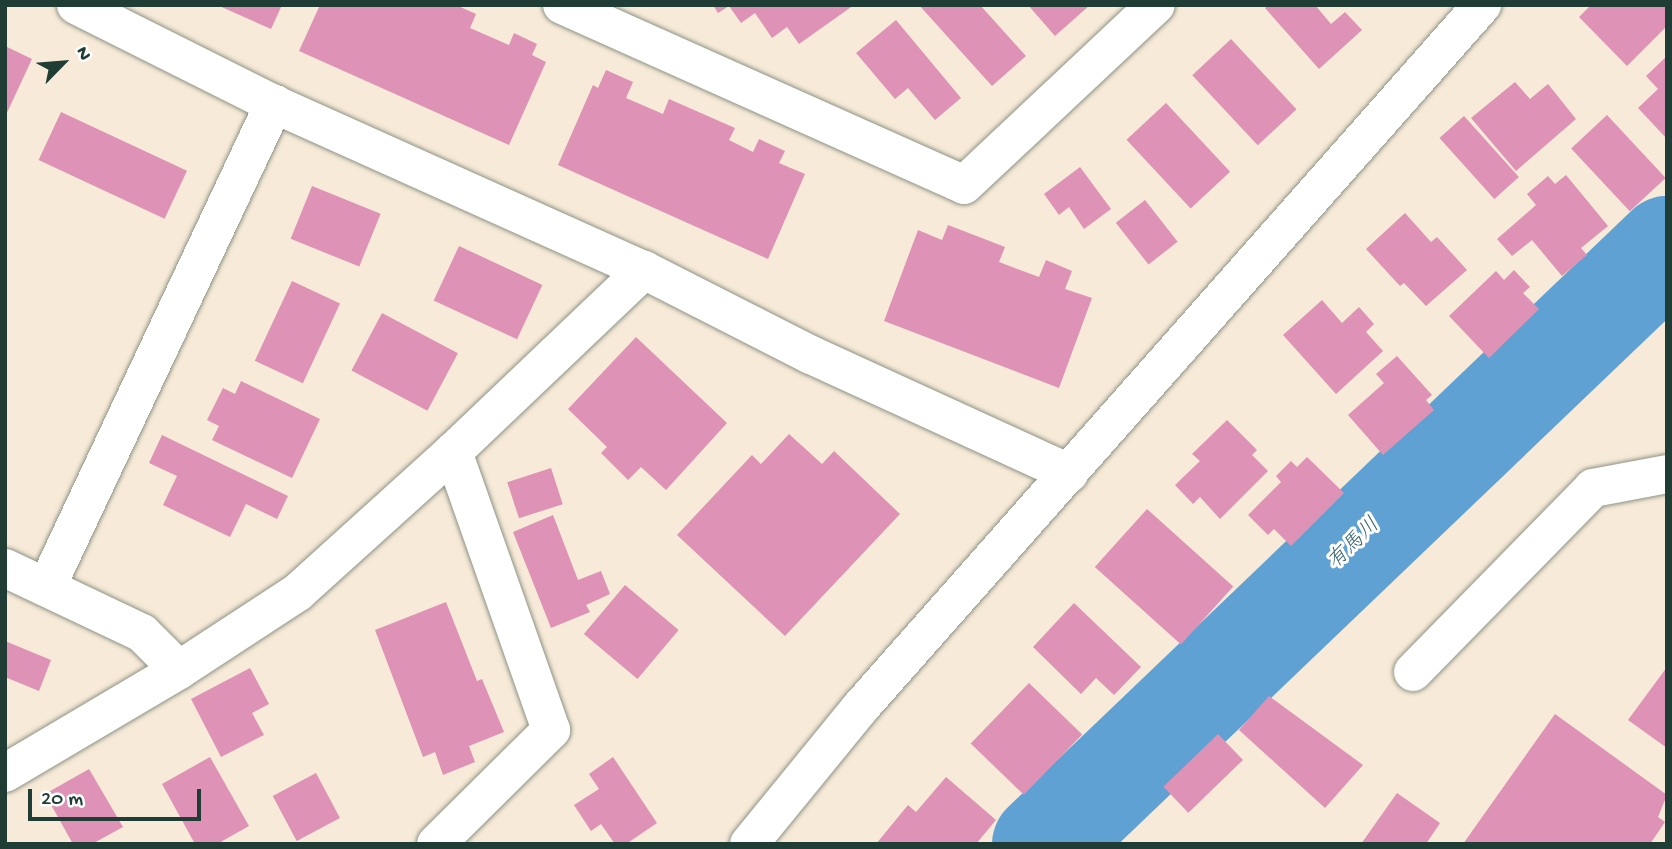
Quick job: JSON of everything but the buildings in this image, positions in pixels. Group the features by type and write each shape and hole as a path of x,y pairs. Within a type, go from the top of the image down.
{"street":[{"path":"76,5 274,104 644,270 811,355 1069,473"},
{"path":"562,5 617,15 964,185 1156,5"},
{"path":"749,844 860,708 1482,5"},
{"path":"48,584 274,104"},
{"path":"5,773 179,670 298,592 453,452 644,270"},
{"path":"436,844 551,730 453,452"},
{"path":"1413,672 1593,488 1667,474"},
{"path":"5,568 48,584 142,633 179,670"}],"waterway":[{"name":"有馬川","path":"1043,844 1667,247"}]}
